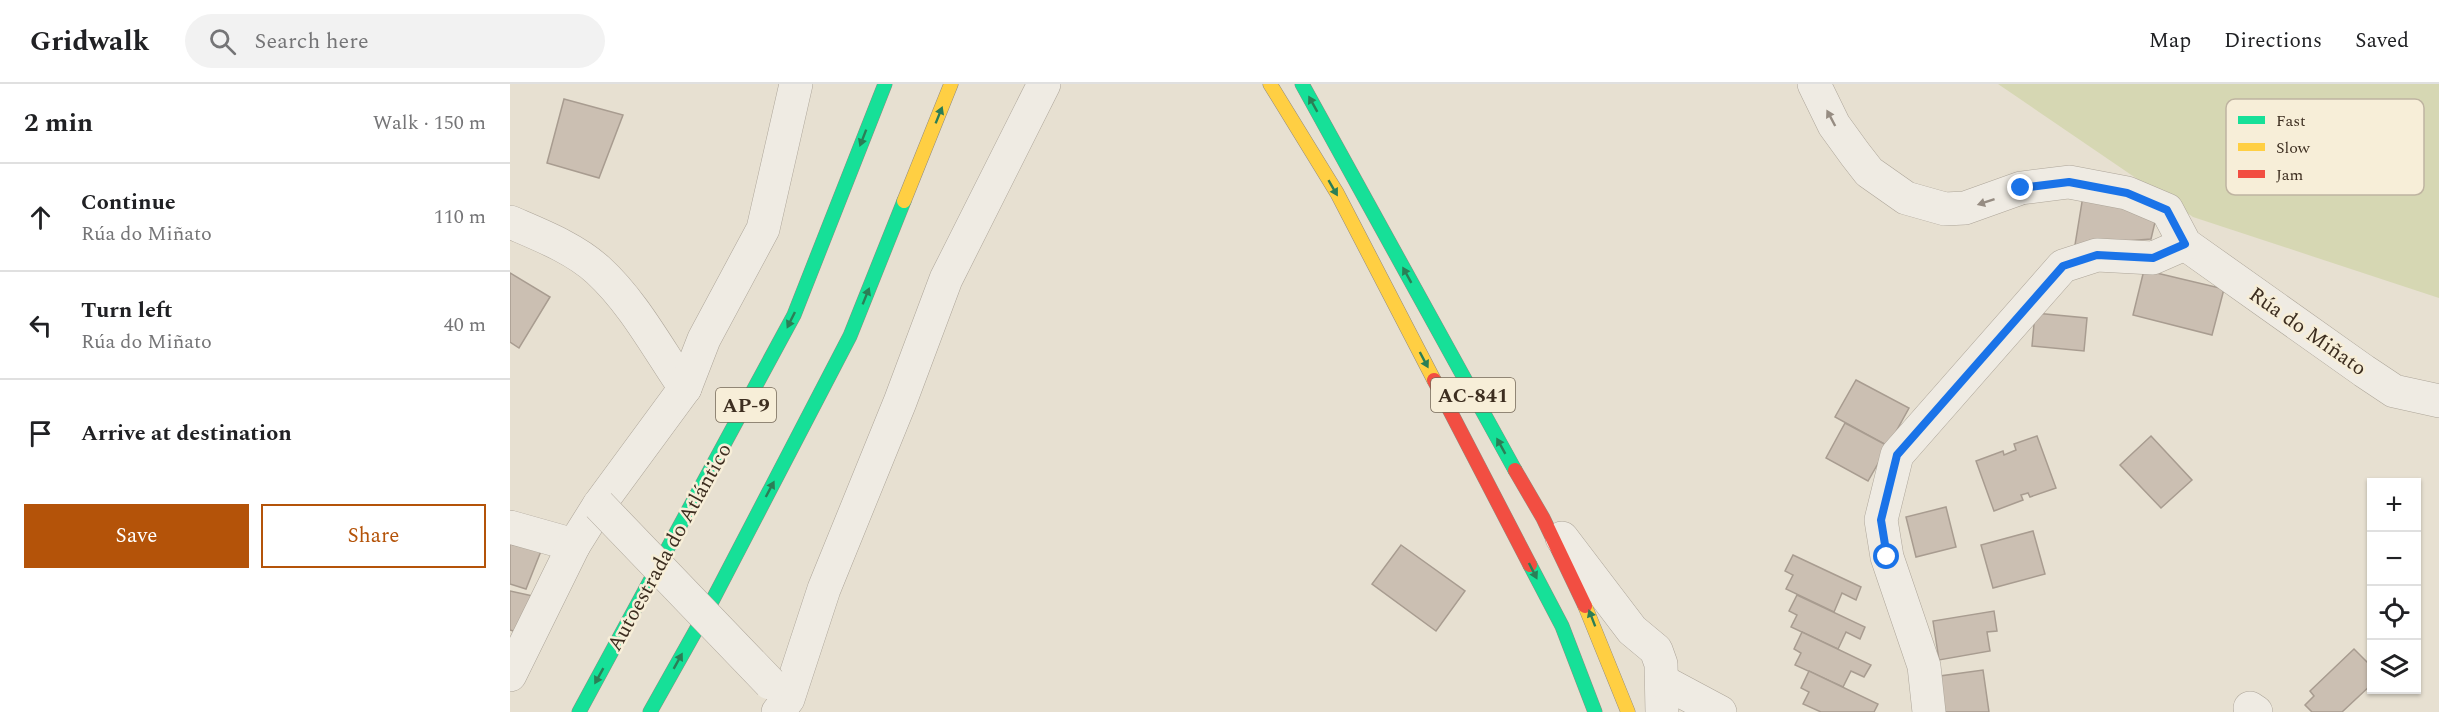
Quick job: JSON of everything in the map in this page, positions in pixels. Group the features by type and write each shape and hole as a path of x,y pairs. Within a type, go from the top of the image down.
{"main road":[{"name":"Autoestrada do Atlántico","path":"579,712 656,576 794,315 885,84"},
{"name":"AP-9","path":"650,712 709,607 850,336 951,84"},
{"name":"AC-841","path":"1270,84 1336,193 1562,626 1615,711"},
{"name":"AC-841","path":"1302,84 1507,457 1535,501 1590,612 1594,645"}],"street":[{"path":"510,675 574,545 598,505 685,388 704,339 763,229 796,84"},
{"path":"598,505 785,702 824,589 900,402 946,279 1044,84"},
{"name":"Rúa do Miñato","path":"1814,84 1834,125 1869,172 1906,198 1945,209 1965,208 2021,188 2044,183 2069,182 2127,193 2167,210 2185,244 2394,391 2439,401"},
{"path":"510,222 550,239 597,269 628,303 685,388"},
{"path":"1929,712 1924,666 1887,557 1881,520 1897,455 2063,266 2097,255 2153,258 2185,244"},
{"path":"1494,494 1552,572 1594,645 1615,711 1649,695 1662,696 1720,712"},
{"path":"1535,501 1632,630 1656,650 1662,664 1662,696"},
{"path":"510,527 574,545"},
{"path":"1594,645 1632,630"}],"green space":[{"path":"1998,84 2439,84 2439,298 2193,217"}],"building":[{"path":"564,99 623,115 599,178 547,163"},
{"path":"2083,196 2156,218 2151,239 2075,245"},
{"path":"2144,270 2224,289 2212,335 2133,315"},
{"path":"510,273 550,297 519,348 510,342"},
{"path":"2035,313 2087,318 2084,351 2032,346"},
{"path":"1856,380 1909,408 1888,446 1835,417"},
{"path":"1845,423 1888,446 1868,481 1826,458"},
{"path":"2037,436 2056,488 2030,497 2028,493 2021,495 2023,500 1994,511 1976,461 2003,451 2004,455 2016,450 2014,444"},
{"path":"2151,436 2192,480 2161,508 2120,465"},
{"path":"1946,507 1956,547 1916,557 1906,517"},
{"path":"2033,531 2045,574 1993,588 1981,545"},
{"path":"510,544 541,551 526,589 510,584"},
{"path":"1401,545 1465,591 1436,631 1372,584"},
{"path":"1793,555 1861,587 1856,600 1842,593 1834,612 1786,589 1793,575 1785,571"},
{"path":"510,591 533,596 520,633 510,630"},
{"path":"1797,595 1865,627 1860,639 1846,632 1838,649 1791,627 1797,615 1789,611"},
{"path":"1994,611 1997,631 1987,632 1990,651 1939,660 1933,621"},
{"path":"1802,632 1871,665 1864,677 1851,671 1843,687 1795,665 1801,653 1794,649"},
{"path":"2354,649 2367,662 2367,689 2342,712 2312,712 2305,705 2314,696 2310,691"},
{"path":"1983,670 1989,712 1945,712 1940,676"},
{"path":"1809,671 1878,704 1874,712 1821,712 1803,704 1809,692 1801,688"}],"traffic: fast":[{"path":"579,712 794,315 885,84"},
{"path":"1302,84 1515,470"},
{"path":"650,712 709,607 850,336 904,201"},
{"path":"1530,565 1562,626 1595,712"}],"traffic: slow":[{"path":"904,201 951,84"},
{"path":"1270,84 1337,193 1434,380"},
{"path":"1585,606 1628,712"}],"traffic: jam":[{"path":"1434,380 1530,565"},
{"path":"1515,470 1543,518 1585,606"}],"route":[{"path":"1887,557 1881,520 1897,455 2063,266 2097,255 2153,258 2185,244 2167,210 2127,193 2069,182 2044,183 2021,188"}]}
